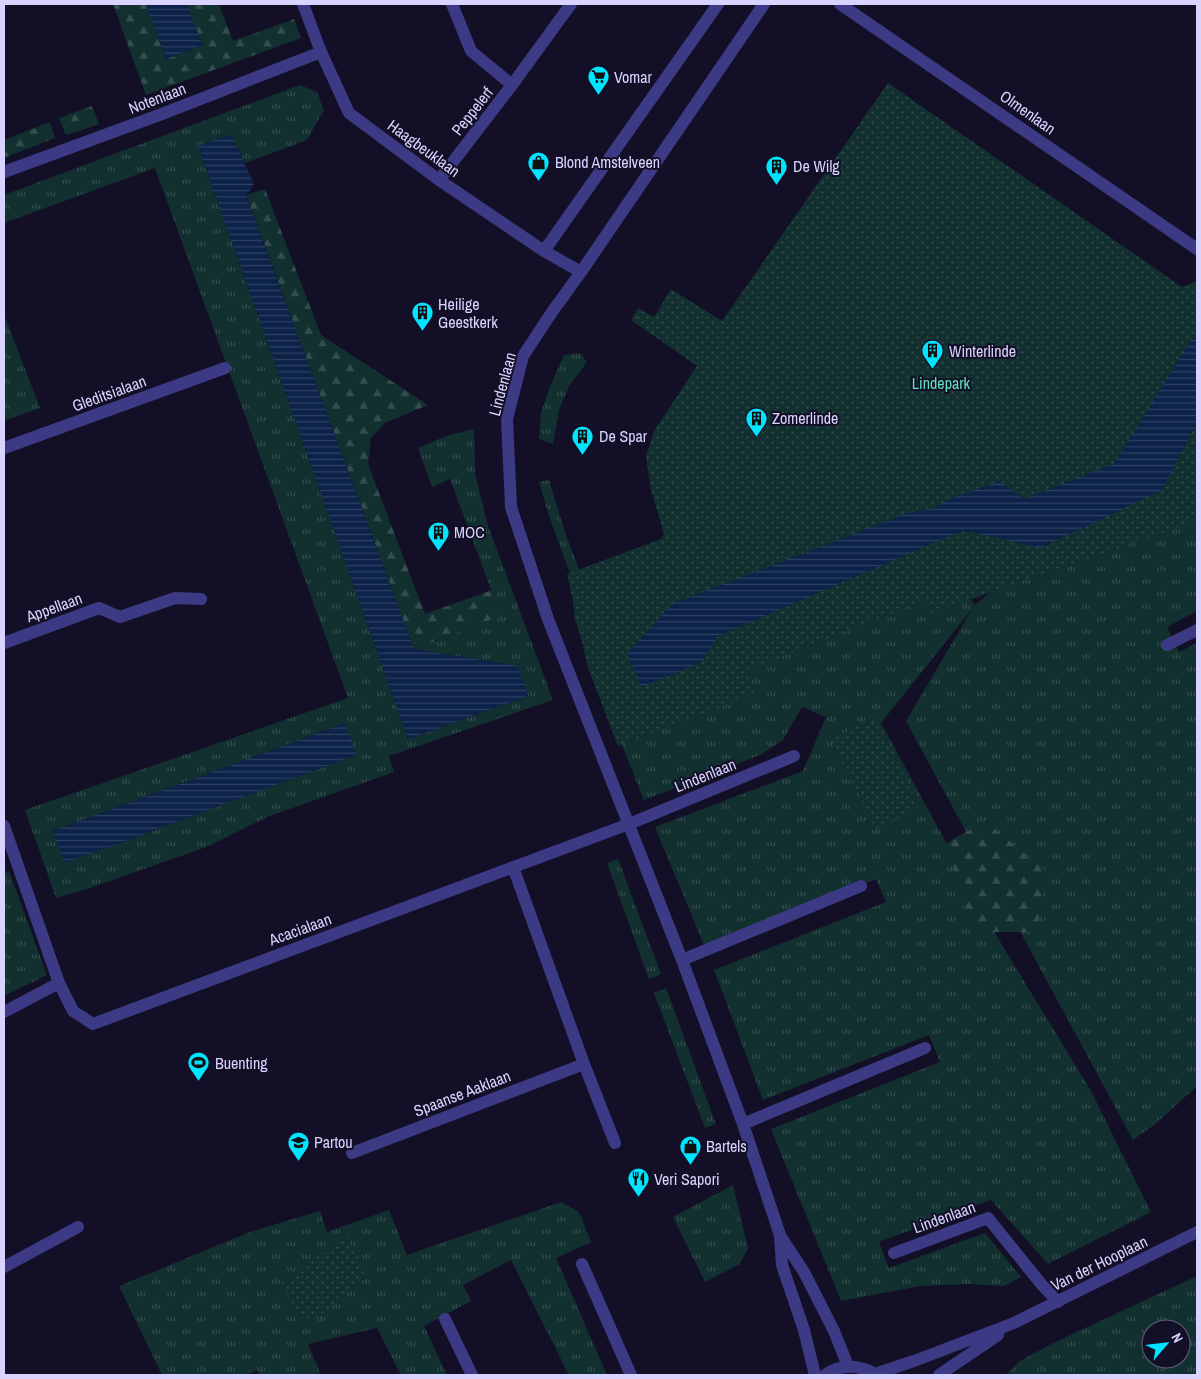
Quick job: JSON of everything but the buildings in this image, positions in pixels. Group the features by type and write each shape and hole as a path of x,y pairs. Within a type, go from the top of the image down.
{"street":[{"name":"Haagbeuklaan","path":"303,4 321,52 349,113 439,180 544,251 581,272"},
{"name":"Peppelerf","path":"452,4 471,51 512,85"},
{"name":"Peppelerf","path":"439,180 571,4"},
{"path":"544,251 718,4"},
{"name":"Lindenlaan","path":"764,4 552,312 524,356 507,419 511,507 548,619 682,960 780,1235 804,1272 834,1331 848,1366"},
{"name":"Olmenlaan","path":"840,4 1196,247"},
{"name":"Notenlaan","path":"4,172 321,52"},
{"name":"Gleditsialaan","path":"4,448 225,368"},
{"name":"Appellaan","path":"4,643 100,608 120,617 175,598 201,599"},
{"path":"1167,645 1197,630"},
{"name":"Lindenlaan","path":"629,824 794,756"},
{"name":"Acacialaan","path":"60,983 73,1011 93,1024 629,824"},
{"path":"4,1012 60,983 6,832"},
{"path":"513,867 615,1144"},
{"path":"682,960 861,886"},
{"path":"742,1124 925,1048"},
{"name":"Spaanse Aaklaan","path":"352,1153 584,1064"},
{"name":"Lindenlaan","path":"894,1253 988,1218 1058,1302"},
{"path":"4,1267 78,1227"},
{"name":"Van der Hooplaan","path":"876,1375 1014,1323 1197,1232"},
{"name":"Lindenlaan","path":"780,1235 782,1265 804,1330 815,1375"},
{"path":"582,1264 631,1375"},
{"path":"445,1319 472,1375"},
{"name":"Van der Hooplaan","path":"939,1375 1014,1323"},
{"path":"825,1375 831,1371 848,1366 862,1368 876,1375"}],"green space":[{"path":"113,4 146,4 166,59 203,45 185,4 219,4 233,41 294,19 301,38 146,95"},
{"name":"Lindepark","path":"888,83 1182,287 1197,281 1197,521 931,613 927,600 746,671 754,694 618,746 587,665 567,574 661,539 664,534 650,486 646,456 654,431 697,366 631,320 638,308 654,317 671,289 722,321"},
{"path":"300,85 317,92 324,110 307,140 245,163 231,134 198,146 408,739 528,696 517,666 414,649 501,616 450,479 432,487 418,448 446,436 474,429 475,473 487,523 553,700 389,756 394,772 267,817 209,846 56,898 25,810 348,698 155,168 4,223 4,195","holes":["345,723 355,755 64,862 53,831"]},
{"path":"92,106 99,124 66,135 59,118"},
{"path":"50,122 55,138 4,158 4,140"},
{"path":"265,189 321,335 428,405 385,423 371,438 368,464 425,614 492,590 501,616 414,649 246,195"},
{"path":"4,314 40,408 4,421"},
{"path":"580,353 587,362 569,386 559,410 553,444 539,439 541,413 564,355"},
{"path":"1197,423 1197,611 1167,627 1179,652 1197,643 1197,1086 1154,1125 1133,1140 906,721 972,609 881,723 1002,945 1090,1089 1151,1212 1048,1264 991,1200 879,1242 889,1268 985,1233 1021,1277 1004,1286 970,1284 920,1286 841,1301 771,1129 940,1062 929,1035 763,1100 714,970 886,902 876,879 704,945 655,827 803,771 826,717 802,707 783,740 760,755 644,800 596,680 575,620 571,576 550,519 539,482 549,480 566,535 579,569 584,572 931,543 975,605"},
{"path":"876,716 919,806 876,829 831,740"},
{"path":"986,822 1047,872 1037,932 975,932 945,845"},
{"path":"618,859 661,974 649,979 607,863"},
{"path":"9,871 47,975 4,996 4,873"},
{"path":"666,988 716,1124 705,1128 654,993"},
{"path":"733,1185 748,1248 740,1264 705,1282 673,1217"},
{"path":"561,1202 579,1212 591,1242 556,1258 607,1375 569,1375 511,1260 463,1285 471,1301 424,1326 447,1375 401,1375 377,1328 308,1344 320,1373 316,1375 260,1375 257,1370 247,1375 162,1375 119,1286 250,1232 320,1211 327,1232 389,1210 407,1255"},
{"path":"346,1235 367,1275 316,1319 299,1317 282,1283"},
{"path":"1197,1276 1197,1375 1006,1375 1020,1361 1053,1343"}],"water":[{"path":"146,4 186,4 203,45 166,59"},
{"path":"231,134 254,184 246,196 414,649 518,666 528,696 408,739 198,146"},
{"path":"1197,331 1197,423 1162,490 1041,548 965,531 952,535 718,636 702,662 642,687 627,654 672,604 908,513 932,509 950,499 1000,481 1023,499 1114,464"},
{"path":"345,723 356,755 64,863 53,831"}],"place":[{"name":"Vomar","path":"598,96"},
{"name":"Blond Amstelveen","path":"539,181"},
{"name":"De Wilg","path":"777,185"},
{"name":"Heilige Geestkerk","path":"422,332"},
{"name":"Winterlinde","path":"933,370"},
{"name":"Zomerlinde","path":"756,437"},
{"name":"De Spar","path":"583,455"},
{"name":"MOC","path":"438,551"},
{"name":"Buenting","path":"199,1082"},
{"name":"Partou","path":"298,1161"},
{"name":"Bartels","path":"690,1165"},
{"name":"Veri Sapori","path":"638,1198"}]}
